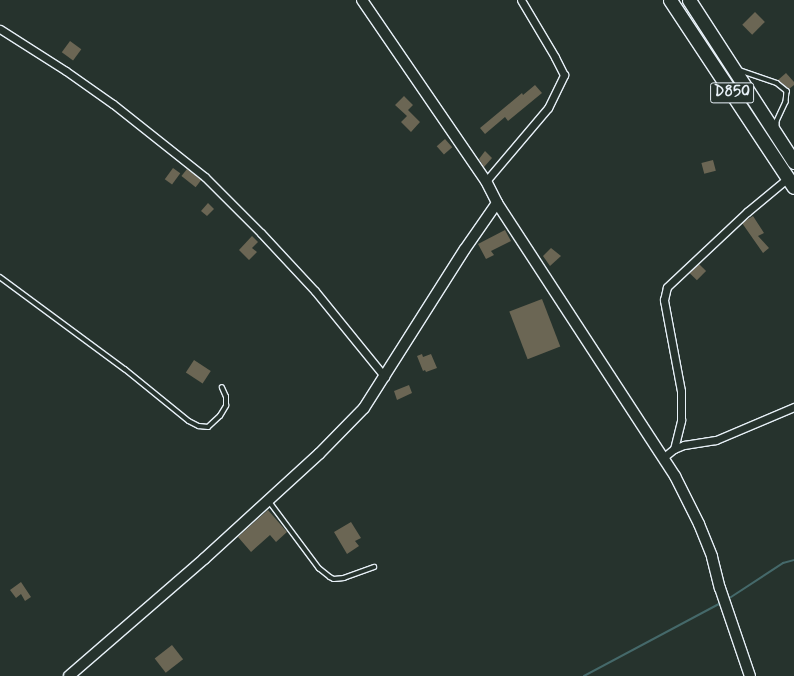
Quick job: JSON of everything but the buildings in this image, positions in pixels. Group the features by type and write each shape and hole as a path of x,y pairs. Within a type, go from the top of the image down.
{"highway":[{"name":"D850","path":"670,0 791,182"},
{"name":"D850","path":"689,0 794,162"}],"street":[{"path":"362,0 486,181 497,204 664,457 699,524 712,557 728,614 750,676"},
{"path":"486,181 548,108 564,75 556,56 521,0"},
{"path":"0,29 66,71 113,104 205,177 261,233 315,291 385,377"},
{"path":"674,449 681,420 681,391 664,300 667,287 747,212 791,182"},
{"path":"69,676 204,559 319,454 364,408 385,377 464,248 497,204"},
{"path":"664,457 674,449 684,445 716,440 794,407"}],"lane":[{"path":"733,68 777,83 787,91 786,102 777,121 778,136"},
{"path":"0,277 125,369 189,421 199,426 208,427 220,416 226,406 226,397 222,388"},
{"path":"268,500 319,568 330,577 334,579 344,578 374,567"}],"waterway":[{"path":"728,599 783,563 794,560"},
{"path":"584,676 721,603"}]}
